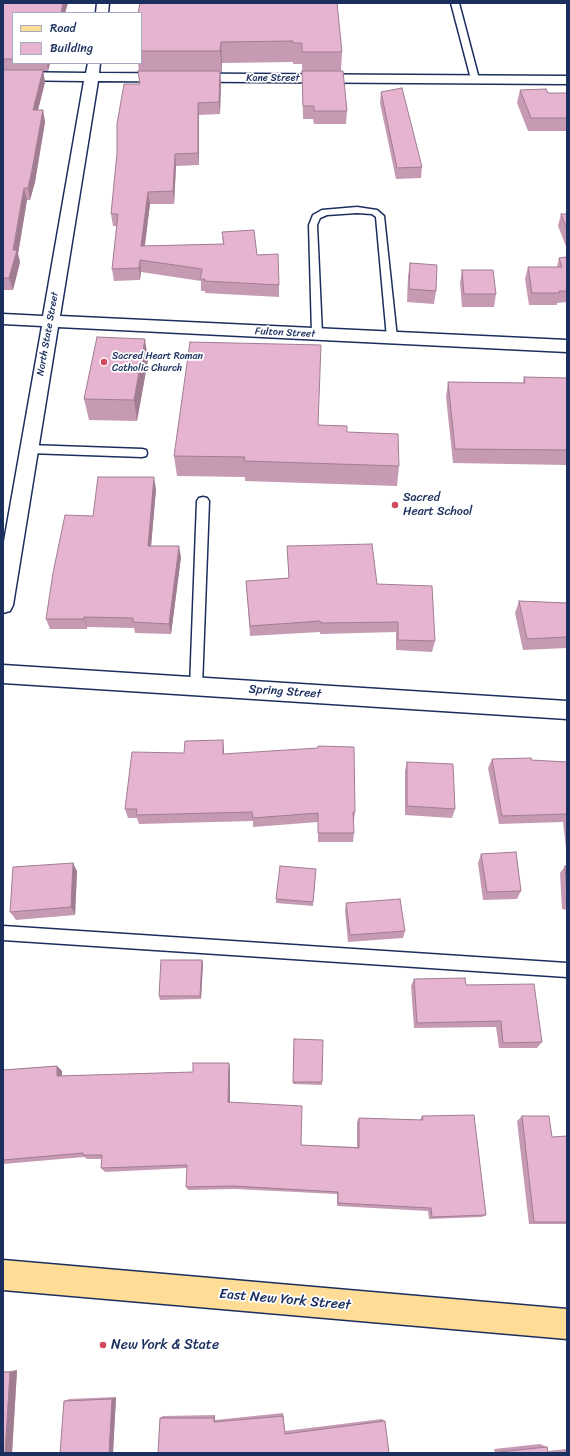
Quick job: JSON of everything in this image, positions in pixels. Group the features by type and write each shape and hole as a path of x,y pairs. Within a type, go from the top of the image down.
{"main road":[{"name":"East New York Street","path":"3,1275 567,1324"}],"street":[{"name":"Kane Street","path":"3,76 93,70 567,80"},
{"name":"North State Street","path":"3,606 93,70"},
{"name":"Fulton Street","path":"3,319 567,346"},
{"name":"Spring Street","path":"3,674 567,710"}],"lane":[{"path":"455,3 475,79"},
{"path":"317,334 313,225 316,217 325,212 357,210 374,212 380,216 392,338"},
{"path":"29,449 142,453"},
{"path":"196,687 203,500"},
{"path":"3,933 567,970"}],"building":[{"path":"3,3 63,3 61,12 12,12 12,59 3,59"},
{"path":"140,3 337,3 342,52 302,52 302,43 293,43 293,41 221,42 220,51 142,51 142,12 138,12"},
{"path":"3,70 43,70 33,110 43,110 28,188 24,188 13,250 17,250 9,278 3,278"},
{"path":"138,71 220,71 219,102 198,103 198,153 175,154 173,191 148,192 141,246 224,244 222,232 254,230 257,255 278,254 279,285 204,281 205,279 200,279 202,269 140,260 139,268 112,269 118,214 111,214 117,153 117,124 124,84 140,84"},
{"path":"302,71 343,71 347,111 314,111 314,106 303,106"},
{"path":"402,88 422,167 397,168 381,92"},
{"path":"546,89 548,93 567,93 567,118 531,118 520,90"},
{"path":"561,214 567,214 567,229"},
{"path":"567,257 567,291 559,291 560,293 532,293 528,267 562,267 559,258"},
{"path":"410,263 437,265 436,291 409,289"},
{"path":"462,270 493,270 496,294 464,294"},
{"path":"97,337 145,339 134,400 84,399"},
{"path":"190,342 321,345 318,425 347,426 347,432 398,434 399,466 244,461 245,457 174,456"},
{"path":"524,377 567,378 567,450 455,449 448,382 525,383"},
{"path":"98,477 154,477 148,546 179,546 169,624 133,622 133,618 84,617 84,619 46,619 53,573 65,515 93,516"},
{"path":"372,544 377,584 432,586 435,641 398,640 398,622 321,623 320,621 250,626 246,581 289,578 287,546"},
{"path":"519,601 567,603 567,637 527,639"},
{"path":"223,740 223,754 318,748 318,746 354,747 354,833 318,833 318,813 253,818 252,812 136,815 137,809 125,809 132,752 184,753 185,741"},
{"path":"531,758 531,760 567,762 567,814 502,816 492,759"},
{"path":"407,762 453,764 455,809 407,806"},
{"path":"516,852 521,891 487,892 481,854"},
{"path":"73,863 71,907 10,912 13,867"},
{"path":"280,866 316,869 313,902 276,899"},
{"path":"565,866 567,866 567,897"},
{"path":"400,899 405,931 350,935 346,903"},
{"path":"161,960 202,960 200,996 159,996"},
{"path":"465,978 466,985 534,984 542,1042 503,1043 501,1021 417,1023 414,979"},
{"path":"294,1039 323,1040 322,1082 293,1082"},
{"path":"193,1063 229,1063 228,1102 302,1106 301,1145 359,1148 359,1118 423,1120 422,1116 474,1115 486,1215 432,1217 431,1208 338,1203 338,1192 233,1186 186,1187 187,1165 101,1168 102,1155 83,1155 83,1153 3,1160 3,1070 57,1066 57,1076 193,1072"},
{"path":"522,1116 549,1116 552,1137 567,1136 567,1222 534,1222"},
{"path":"3,1372 10,1372 5,1453 3,1453"},
{"path":"112,1399 109,1453 60,1453 64,1401"},
{"path":"283,1416 285,1434 385,1421 389,1453 158,1453 160,1418 214,1418 214,1422"},
{"path":"547,1447 548,1453 499,1452"}],"place":[{"name":"Sacred Heart Roman Catholic Church","path":"104,362"},
{"name":"Sacred Heart School","path":"395,505"},
{"name":"New York & State","path":"103,1345"}]}
